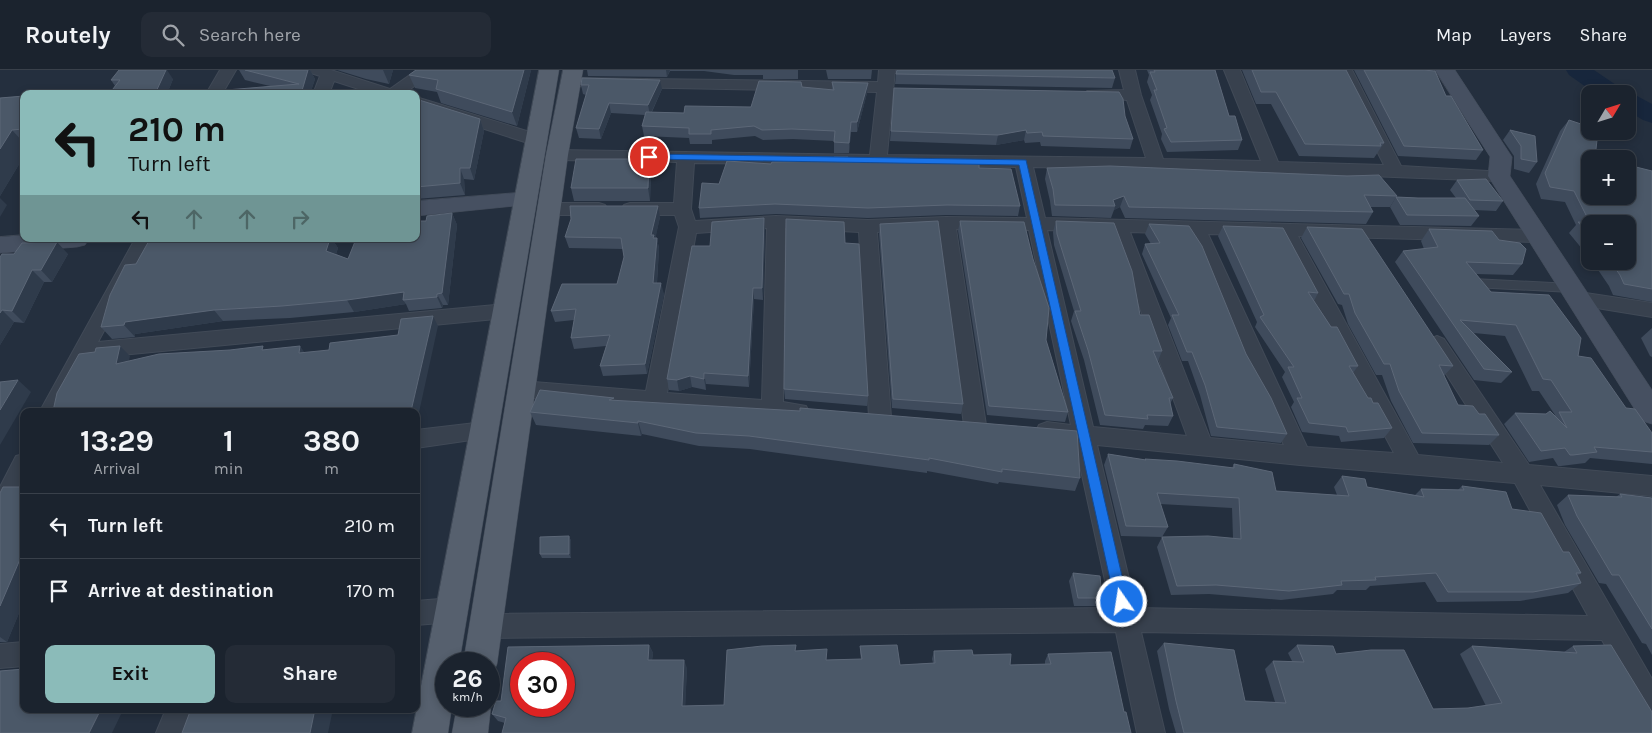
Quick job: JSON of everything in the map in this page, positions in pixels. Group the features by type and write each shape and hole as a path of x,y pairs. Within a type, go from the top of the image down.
{"main road":[{"path":"482,652 521,389 538,204 547,148 564,74"},
{"path":"447,652 452,610 506,312 538,204"},
{"path":"430,733 435,717"},
{"path":"470,733 472,717"}],"street":[{"path":"216,90 228,70"},
{"path":"398,90 427,70"},
{"path":"878,161 887,70"},
{"path":"1127,70 1133,95 1156,163"},
{"path":"1232,70 1272,168"},
{"path":"1344,70 1395,171"},
{"path":"1445,70 1501,157 1499,176 1650,408"},
{"path":"321,90 322,72 379,90"},
{"path":"564,74 884,89 904,92"},
{"path":"1073,94 1133,95"},
{"path":"420,103 547,148 686,158 1156,163 1499,176"},
{"path":"655,400 685,218 686,158"},
{"path":"1023,162 1151,733"},
{"path":"420,209 538,204 685,218 868,226 946,223 1196,227 1285,230 1368,239 1539,236"},
{"path":"772,410 776,222"},
{"path":"946,223 975,425"},
{"path":"868,226 880,417"},
{"path":"1119,226 1202,446"},
{"path":"1196,227 1300,456"},
{"path":"1285,230 1412,464"},
{"path":"7,250 57,242"},
{"path":"54,408 142,242"},
{"path":"1576,293 1652,310"},
{"path":"84,351 506,312"},
{"path":"1426,328 1522,474 1652,705"},
{"path":"521,389 821,413"},
{"path":"1025,429 1300,456 1412,464 1652,486"},
{"path":"420,439 484,431"},
{"path":"11,495 20,473"},
{"path":"420,613 452,610"},
{"path":"486,626 1126,620 1609,628"},
{"path":"0,656 20,654"},
{"path":"170,733 178,713"}],"lane":[{"path":"1473,283 1576,293"}],"building":[{"path":"119,70 166,70 157,90 112,90 120,80 111,80"},
{"path":"245,70 308,70 302,90 226,90 299,84"},
{"path":"416,70 524,70 512,112 436,89 438,80 409,75"},
{"path":"897,70 1112,70 1115,78 896,74"},
{"path":"1154,70 1215,70 1229,116 1235,116 1242,140 1171,142 1164,129 1167,128 1154,90 1157,90 1150,72 1155,72"},
{"path":"1252,70 1346,70 1384,143 1380,143 1381,146 1305,144 1276,92 1261,92"},
{"path":"1364,70 1435,71 1446,96 1451,96 1483,150 1404,146"},
{"path":"582,78 660,80 648,105 609,103 599,129 576,128 589,85 581,85"},
{"path":"759,81 801,82 802,87 834,90 832,82 868,83 857,122 851,122 849,143 834,142 835,131 762,130 754,126 711,130 711,134 689,134 689,128 642,126 646,112 684,113 685,106 751,107"},
{"path":"894,88 1119,92 1123,99 1125,116 1133,139 1043,136 1042,132 1027,133 1026,130 998,135 891,131"},
{"path":"20,96 20,129 12,130 0,149 0,98"},
{"path":"420,100 480,119 470,168 460,168 460,183 420,187"},
{"path":"1569,120 1581,124 1581,140 1597,140 1596,150 1581,150 1581,205 1574,191 1550,187 1545,173"},
{"path":"1510,130 1535,136 1537,162 1521,159 1521,146"},
{"path":"834,157 848,157 847,161 979,164 979,168 1011,169 1020,206 947,205 868,208 775,204 699,208 702,183 719,184 727,161 771,164 772,162 833,161"},
{"path":"576,159 649,159 648,188 571,188"},
{"path":"1110,166 1347,176 1379,175 1397,196 1364,195 1373,212 1129,207 1124,196 1113,200 1115,206 1055,205 1047,168"},
{"path":"1636,167 1652,171 1652,289 1624,284 1616,270 1636,270 1636,215 1586,215 1581,205 1636,205"},
{"path":"1486,179 1503,201 1470,200 1457,180"},
{"path":"1396,197 1465,198 1479,216 1407,215"},
{"path":"570,206 658,206 651,235 654,235 653,238 657,238 653,283 661,283 645,364 600,366 610,335 571,338 576,309 551,311 562,284 617,284 624,257 621,238 565,237 571,219"},
{"path":"452,213 442,293 437,294 437,297 403,300 404,292 347,300 214,310 101,327 110,295 125,265 136,264 148,242 329,242 326,251 348,259 355,242 420,242 420,221 426,221 427,216"},
{"path":"764,218 762,288 753,288 748,376 704,373 704,379 690,376 677,380 667,379 692,246 710,246 712,222"},
{"path":"786,219 844,222 845,243 859,244 868,396 784,389"},
{"path":"938,221 963,404 893,399 880,224"},
{"path":"960,221 1024,222 1033,259 1049,308 1046,340 1068,412 989,406"},
{"path":"1056,221 1114,223 1132,271 1140,315 1149,315 1162,351 1153,351 1173,398 1169,398 1173,416 1147,415 1148,419 1105,415 1088,350 1075,311 1081,311 1057,234"},
{"path":"1149,224 1189,226 1202,246 1246,354 1271,398 1287,434 1217,427 1205,385 1192,352 1187,352 1172,315 1179,315 1145,244 1160,243"},
{"path":"1223,226 1283,228 1318,293 1308,292 1331,327 1337,327 1358,366 1349,366 1368,398 1371,398 1373,403 1378,403 1392,428 1348,432 1346,427 1309,423 1297,398 1302,398 1288,367 1294,367 1260,317 1264,315"},
{"path":"1307,227 1362,229 1453,366 1439,365 1458,405 1473,406 1479,414 1485,414 1499,435 1422,433 1399,391 1390,364 1384,364 1355,313 1349,294 1344,294"},
{"path":"1429,229 1492,231 1499,240 1520,243 1526,249 1522,264 1466,262 1491,292 1549,295 1581,338 1578,356 1591,358 1626,408 1635,409 1652,433 1652,452 1594,447 1597,452 1573,455 1570,455 1565,448 1541,451 1515,413 1546,414 1550,411 1567,428 1559,412 1572,412 1551,380 1543,379 1516,325 1460,320 1512,372 1484,369 1403,251 1438,247"},
{"path":"57,242 41,270 32,270 12,311 2,310 0,313 0,257 2,254 14,254 22,243"},
{"path":"433,316 412,408 54,408 57,393 79,354 95,352 96,348 120,346 116,364 159,354 263,346 262,350 300,346 299,353 329,350 330,343 398,335 401,319"},
{"path":"18,380 0,410 0,382"},
{"path":"540,390 614,398 609,400 800,411 800,408 1077,431 1080,478 1002,469 1002,472 929,458 929,460 749,436 696,433 638,421 638,423 530,412"},
{"path":"1108,454 1146,460 1177,461 1234,468 1234,464 1272,472 1276,491 1349,496 1342,476 1365,479 1367,487 1424,497 1421,489 1464,490 1462,486 1506,492 1512,509 1541,513 1563,552 1569,552 1581,573 1576,573 1581,583 1533,592 1448,592 1436,573 1375,577 1376,580 1341,581 1342,585 1289,591 1216,585 1177,586 1162,537 1208,536 1241,539 1239,498 1157,493 1168,527 1126,526"},
{"path":"3,487 20,487 20,559 0,606 0,493"},
{"path":"1620,494 1652,498 1652,629 1619,575 1612,575 1577,516 1568,495 1622,497"},
{"path":"569,536 569,554 540,554 540,537"},
{"path":"1073,573 1100,576 1102,598 1078,598"},
{"path":"1164,643 1234,650 1245,701 1286,703 1273,661 1304,662 1297,645 1333,646 1336,654 1371,650 1404,650 1433,709 1468,708 1502,703 1472,646 1577,653 1573,646 1611,645 1652,712 1652,733 1184,733"},
{"path":"649,645 648,660 684,660 682,706 724,705 727,650 796,645 795,651 827,649 826,660 862,659 860,646 897,645 900,665 935,663 934,651 972,650 973,655 1011,654 1010,665 1051,664 1048,654 1111,652 1124,712 1126,712 1131,733 502,733 506,718 500,716 508,647"},
{"path":"20,669 20,713 99,713 89,733 0,733 0,671"},
{"path":"190,713 314,713 310,733 182,733"}],"waterway":[{"path":"1578,70 1600,85"},
{"path":"1636,106 1652,115"}],"route":[{"path":"649,157 1023,162 1122,602"}]}
